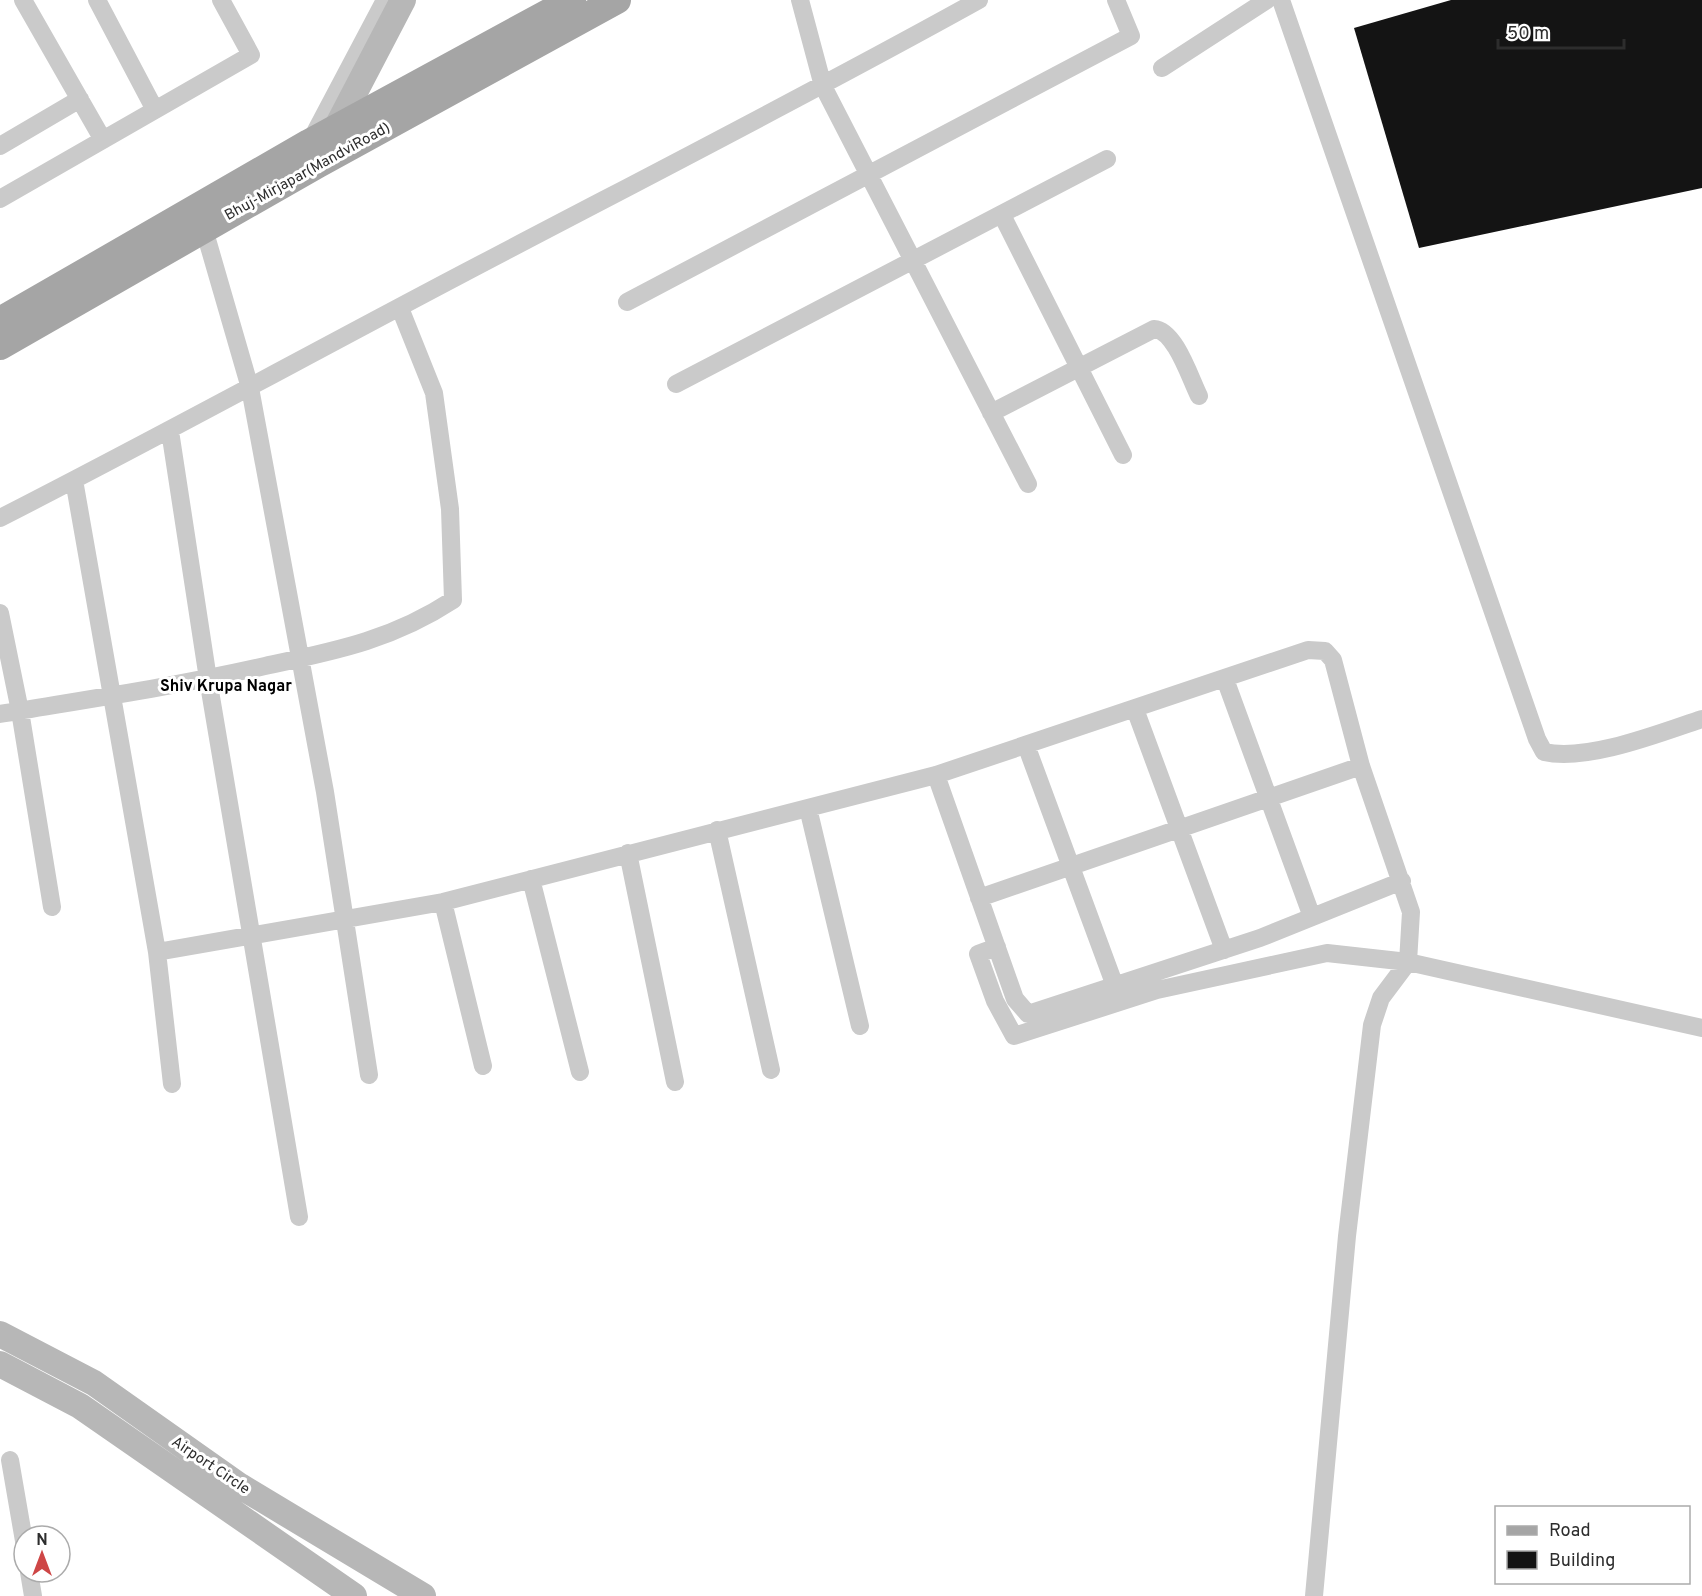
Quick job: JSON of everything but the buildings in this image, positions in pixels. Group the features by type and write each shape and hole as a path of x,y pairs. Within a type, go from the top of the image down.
{"main road":[{"path":"335,129 403,0"},
{"name":"Bhuj-Mirjapar(MandviRoad)","path":"0,346 204,229 313,154 335,129 572,0"},
{"name":"Bhuj-Mirjapar(MandviRoad)","path":"0,321 313,154 617,0"},
{"name":"Airport Circle","path":"0,1334 94,1383 240,1486 423,1596"},
{"name":"Airport Circle","path":"0,1364 80,1406 354,1596"}],"street":[{"path":"23,0 103,140"},
{"path":"97,0 154,110"},
{"path":"0,199 251,55 221,0"},
{"path":"313,154 385,0"},
{"path":"800,0 824,86 1028,484"},
{"path":"0,518 170,431 824,86 979,0"},
{"path":"627,302 1131,36 1116,0"},
{"path":"1162,68 1267,0"},
{"path":"1281,0 1537,739 1544,752 1559,755 1628,743 1702,719"},
{"path":"0,146 80,99"},
{"path":"676,384 914,262 1107,159"},
{"path":"1002,215 1123,455"},
{"path":"204,229 250,388 325,792 342,920 369,1075"},
{"path":"0,714 208,679 349,649 422,621 453,600 450,509 434,393 400,308"},
{"path":"991,413 1081,369 1154,329 1162,330 1170,336 1199,396"},
{"path":"170,431 208,679 299,1216"},
{"path":"74,480 157,952 172,1084"},
{"path":"0,613 20,711 52,907"},
{"path":"157,952 442,902 808,808 936,775 1308,650 1325,651 1333,660 1361,766 1411,912 1408,962 1381,998 1371,1025 1347,1236 1314,1596"},
{"path":"1225,679 1312,918"},
{"path":"1135,709 1224,950"},
{"path":"1026,745 1115,986"},
{"path":"980,898 1361,766"},
{"path":"936,775 1015,999 1028,1014 1224,950 1312,918 1402,881"},
{"path":"808,808 860,1026"},
{"path":"717,830 771,1070"},
{"path":"628,853 675,1082"},
{"path":"531,879 580,1072"},
{"path":"442,902 483,1066"},
{"path":"997,947 978,954 995,1001 1014,1036 1157,990 1327,953 1408,962 1702,1028"},
{"path":"10,1460 21,1524"}],"district":[{"name":"Shiv Krupa Nagar","path":"226,685"}]}
